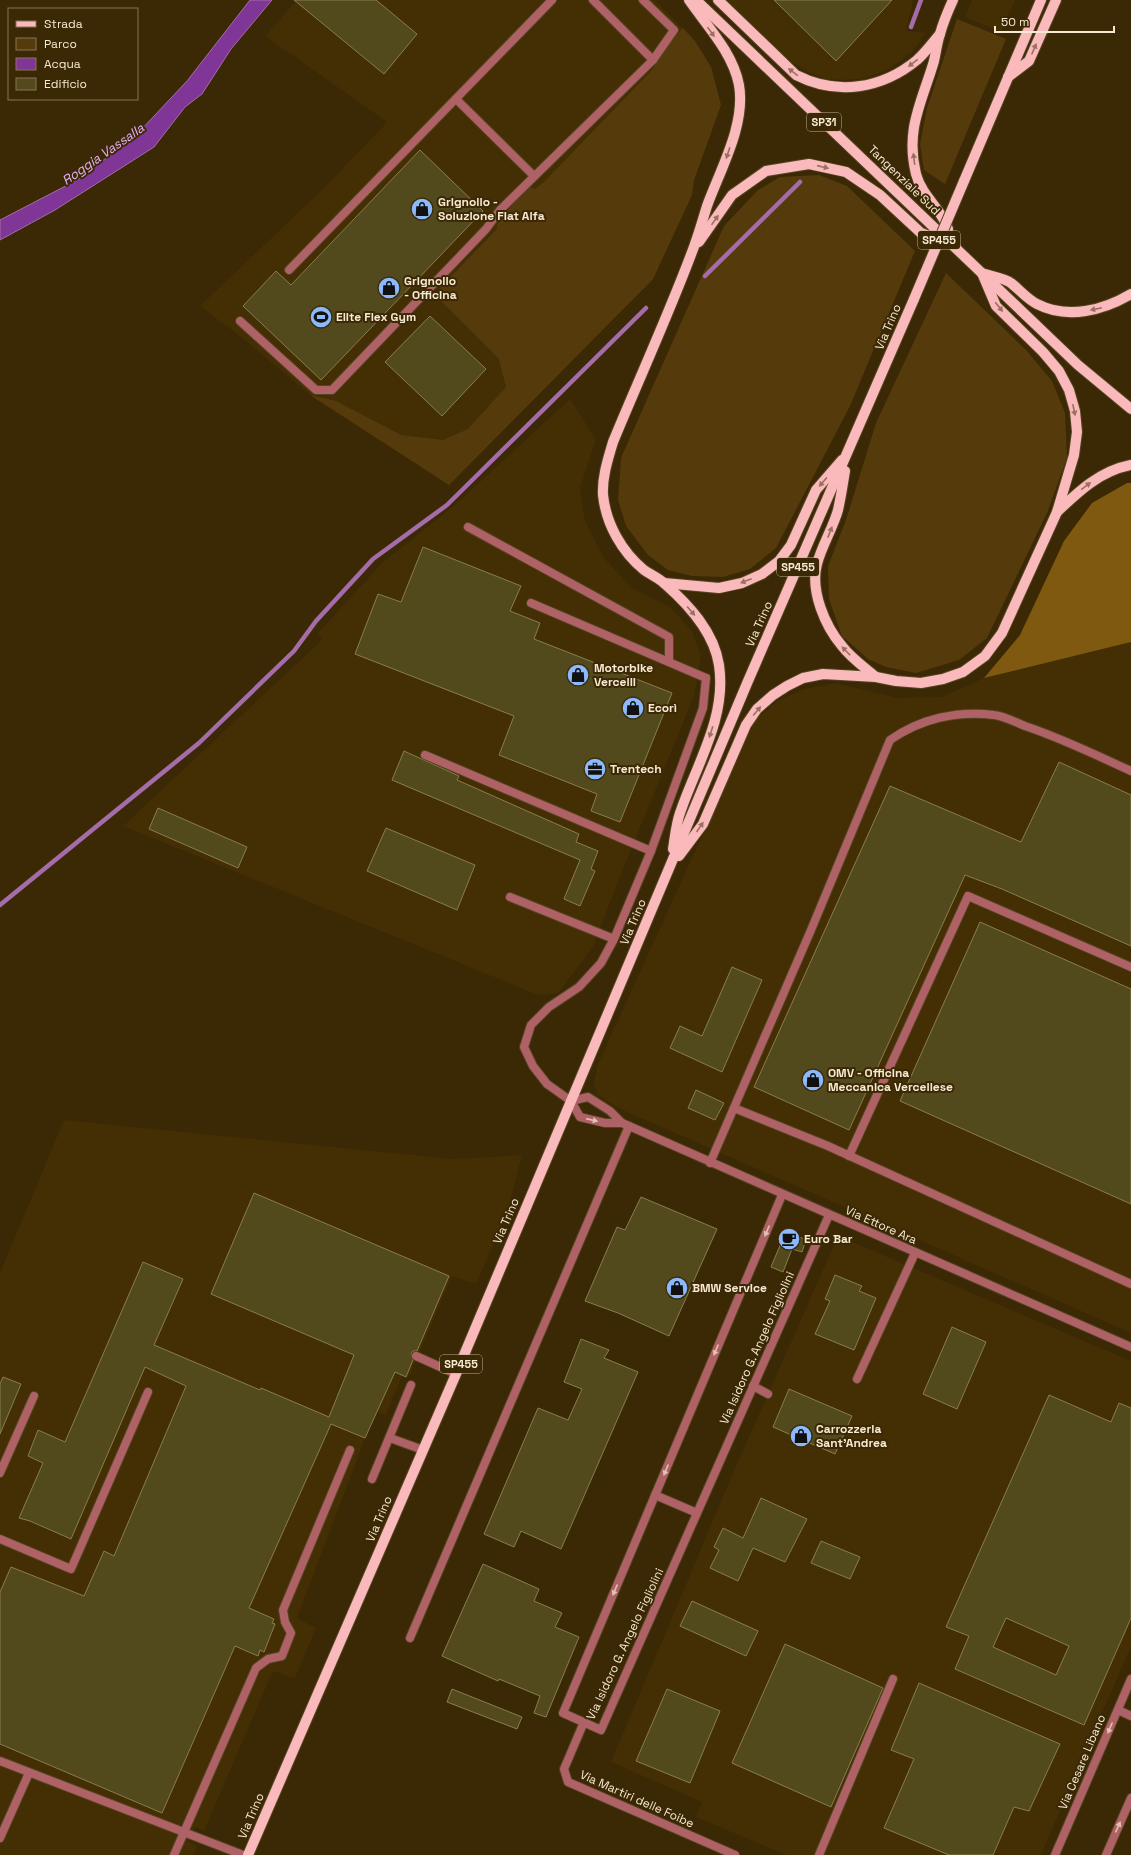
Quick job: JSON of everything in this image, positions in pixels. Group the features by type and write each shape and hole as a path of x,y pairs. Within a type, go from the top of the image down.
{"main road":[{"path":"669,870 680,814 708,742 718,710 720,686 719,664 713,643 704,626 690,609 664,583 645,571 629,556 616,535 608,517 603,495 605,470 613,442 693,252 737,124 740,106 739,85 734,69 726,54 689,0"},
{"name":"Tangenziale Sud","path":"696,0 1078,365 1131,409"},
{"path":"718,0 796,75 824,86 844,88 861,87 893,77 919,58 940,34"},
{"path":"952,244 945,220 922,189 916,174 912,141 914,122 920,100 933,62 940,34 953,0"},
{"name":"Via Trino","path":"248,1855 456,1374 748,681 848,453 1041,0"},
{"path":"1008,76 1029,61 1056,0"},
{"path":"693,252 732,195 766,171 809,164 846,172 880,195 921,233 952,244"},
{"path":"982,273 1009,282 1038,304 1052,309 1072,312 1096,310 1114,304 1131,294"},
{"path":"669,870 703,824 746,725 757,709 777,692 803,678 823,674 876,677 896,682 921,683 943,679 963,672 985,656 1002,633 1057,512 1074,455 1077,432 1075,410 1068,390 1058,372 1043,352 996,306 982,273"},
{"path":"664,583 719,588 742,582 762,574 779,561 791,545 816,490 848,453"},
{"path":"848,453 838,510 817,565 815,579 824,618 832,633 847,652 876,677"},
{"path":"1057,512 1087,485 1105,473 1131,465"}],"street":[{"path":"289,270 552,0"},
{"path":"593,0 653,60"},
{"path":"240,321 316,390 332,390 486,229 500,210 653,60 674,30 643,0"},
{"path":"456,99 534,176"},
{"path":"468,527 669,637 669,662"},
{"path":"531,603 706,678 704,708 650,851 614,939 601,963 579,987 549,1007 531,1025 524,1047 533,1066 547,1084 571,1101"},
{"path":"710,1163 812,930 890,740 906,729 933,718 966,714 994,715 1054,736 1131,771"},
{"path":"425,755 650,851"},
{"path":"849,1156 968,896 1131,968"},
{"path":"510,897 614,939"},
{"name":"Via Ettore Ara","path":"626,1125 605,1123 580,1117 571,1101 588,1097 610,1111 626,1125 782,1195 1131,1347"},
{"path":"734,1108 849,1156 1131,1284"},
{"path":"410,1638 626,1125"},
{"name":"Via Isidoro G. Angelo Figliolini","path":"782,1195 563,1713 601,1730 829,1215"},
{"path":"857,1379 915,1253"},
{"path":"416,1356 456,1374"},
{"path":"372,1479 411,1386"},
{"path":"753,1386 768,1394"},
{"path":"0,1539 70,1569 148,1392"},
{"path":"0,1473 34,1396"},
{"path":"390,1438 423,1450"},
{"path":"174,1855 256,1668 268,1659 282,1656 291,1633 285,1622 283,1610 350,1450"},
{"path":"655,1495 697,1513"},
{"path":"819,1855 893,1679"},
{"name":"Via Cesare Libano","path":"1055,1855 1131,1679"},
{"path":"1118,1710 1131,1716"},
{"name":"Via Martiri delle Foibe","path":"584,1722 564,1769 568,1782 734,1855"},
{"path":"0,1761 243,1855"},
{"path":"0,1838 29,1773"},
{"path":"1106,1855 1131,1798"}],"shaded area":[{"path":"297,0 655,0 695,41 711,67 721,105 694,180 692,195 653,279 449,485 310,395 246,341 200,306 325,187 387,122 265,36"},
{"path":"726,0 913,0 906,31 926,33 911,53 889,69 866,78 842,80 825,79 808,72 784,57"},
{"path":"972,0 1015,0 1001,32 965,17"},
{"path":"570,399 596,439 580,488 585,521 604,558 632,588 670,607 692,631 701,656 694,696 619,879 594,945 558,993 538,995 123,826 322,640 318,633 381,564 456,504"},
{"path":"1127,483 1131,483 1131,642 984,678 1020,635 1064,541 1092,503"},
{"path":"1131,642 1131,1333 616,1107 598,1095 594,1083 598,1064 754,722 777,701 804,689 836,683 898,698 942,697 984,678"},
{"path":"64,1120 452,1159 522,1155 507,1213 476,1284 452,1276 410,1375 403,1373 386,1415 377,1412 365,1438 297,1618 316,1628 295,1678 273,1671 204,1831 195,1827 188,1841 197,1846 194,1855 0,1855 0,1273"},
{"path":"838,1236 1131,1361 1131,1646 1041,1855 786,1855 696,1817 702,1802 611,1762 733,1473"}],"green space":[{"path":"957,19 1006,39 945,184 924,170 920,144 927,108"},
{"path":"683,28 695,41 711,67 721,105 694,180 692,195 653,279 449,485 310,395 336,401 401,435 443,440 468,429 506,387 499,359 434,294 497,229 497,224 520,195 530,187 535,189 544,182 652,70 666,46"},
{"path":"819,175 847,186 915,251 850,406 776,548 750,569 723,577 692,576 668,570 648,555 626,526 618,500 621,458 724,226 758,190 780,177"},
{"path":"946,273 1026,350 1052,381 1065,413 1067,458 1047,513 987,638 959,660 916,673 886,667 868,659 842,636 829,599 828,566 846,520 876,423"}],"water":[{"path":"250,0 272,0 231,49 202,94 185,107 154,147 55,210 0,240 0,220 81,178 139,132 187,81"}],"building":[{"path":"294,0 376,0 417,34 384,74"},
{"path":"774,0 892,0 836,61"},
{"path":"420,150 483,211 321,380 243,306 276,271 291,285"},
{"path":"430,316 486,369 442,416 385,362"},
{"path":"423,547 521,586 510,611 540,623 534,639 672,693 620,822 591,811 597,794 499,755 514,716 355,654 378,594 401,602"},
{"path":"404,751 459,776 457,780 579,834 576,842 598,851 591,869 595,871 580,906 564,899 580,860 392,780"},
{"path":"1059,762 1131,795 1131,946 1002,889 965,875 849,1130 754,1087 890,786 1021,842"},
{"path":"158,808 247,847 238,868 149,829"},
{"path":"386,828 475,865 457,910 367,871"},
{"path":"980,922 1131,989 1131,1204 900,1101"},
{"path":"732,967 762,980 722,1072 670,1048 680,1026 702,1036"},
{"path":"696,1090 724,1103 715,1120 688,1108"},
{"path":"254,1193 449,1276 417,1351 413,1351 411,1354 413,1360 406,1377 395,1372 365,1438 331,1424 249,1608 274,1619 272,1623 275,1624 264,1652 260,1650 258,1656 235,1646 162,1813 0,1744 0,1592 11,1567 84,1596 104,1551 114,1556 186,1386 145,1367 71,1539 30,1521 19,1518 43,1463 28,1456 38,1430 65,1442 143,1262 183,1279 154,1345 260,1390 261,1388 329,1417 354,1355 211,1294"},
{"path":"641,1197 717,1229 669,1336 618,1313 585,1301 617,1227 625,1230"},
{"path":"786,1231 806,1240 802,1252 792,1249 783,1272 771,1267"},
{"path":"835,1275 862,1286 859,1291 876,1298 854,1350 815,1334 830,1301 825,1299"},
{"path":"952,1327 986,1342 957,1409 923,1394"},
{"path":"581,1339 609,1350 604,1358 638,1372 561,1549 521,1531 514,1547 484,1534 538,1408 568,1420 582,1389 564,1382"},
{"path":"3,1377 21,1384 0,1434 0,1384"},
{"path":"789,1389 852,1416 835,1454 773,1427"},
{"path":"1049,1395 1111,1422 1119,1403 1131,1408 1131,1618 1084,1725 955,1669 969,1636 946,1627","holes":["1006,1618 1069,1646 1056,1675 993,1647"]},
{"path":"761,1498 807,1519 785,1562 753,1548 738,1581 710,1568 719,1550 714,1547 723,1528 743,1538"},
{"path":"821,1541 860,1557 850,1579 811,1563"},
{"path":"483,1564 539,1589 534,1601 562,1613 555,1627 579,1637 546,1717 534,1713 540,1696 499,1679 498,1681 442,1656"},
{"path":"692,1601 758,1631 746,1656 680,1626"},
{"path":"785,1644 883,1688 831,1807 732,1763"},
{"path":"919,1683 1060,1744 1029,1811 1014,1807 993,1855 949,1855 884,1828 914,1759 891,1750"},
{"path":"452,1689 522,1717 517,1729 447,1702"},
{"path":"667,1689 720,1711 690,1783 636,1761"}],"waterway":[{"path":"911,27 921,0"},
{"path":"705,276 800,182"},
{"path":"0,905 199,743 294,651 316,621 373,559 447,505 646,308"}],"place":[{"name":"Grignolio - Soluzione Fiat Alfa","path":"422,209"},
{"name":"Grignolio - Officina","path":"389,288"},
{"name":"Elite Flex Gym","path":"321,317"},
{"name":"Motorbike Vercelli","path":"578,675"},
{"name":"Ecorì","path":"633,708"},
{"name":"Trentech","path":"595,769"},
{"name":"OMV - Officina Meccanica Vercellese","path":"813,1080"},
{"name":"Euro Bar","path":"789,1239"},
{"name":"BMW Service","path":"677,1288"},
{"name":"Carrozzeria Sant'Andrea","path":"801,1436"}],"water label":[{"name":"Roggia Vassalla","path":"103,154"}]}
